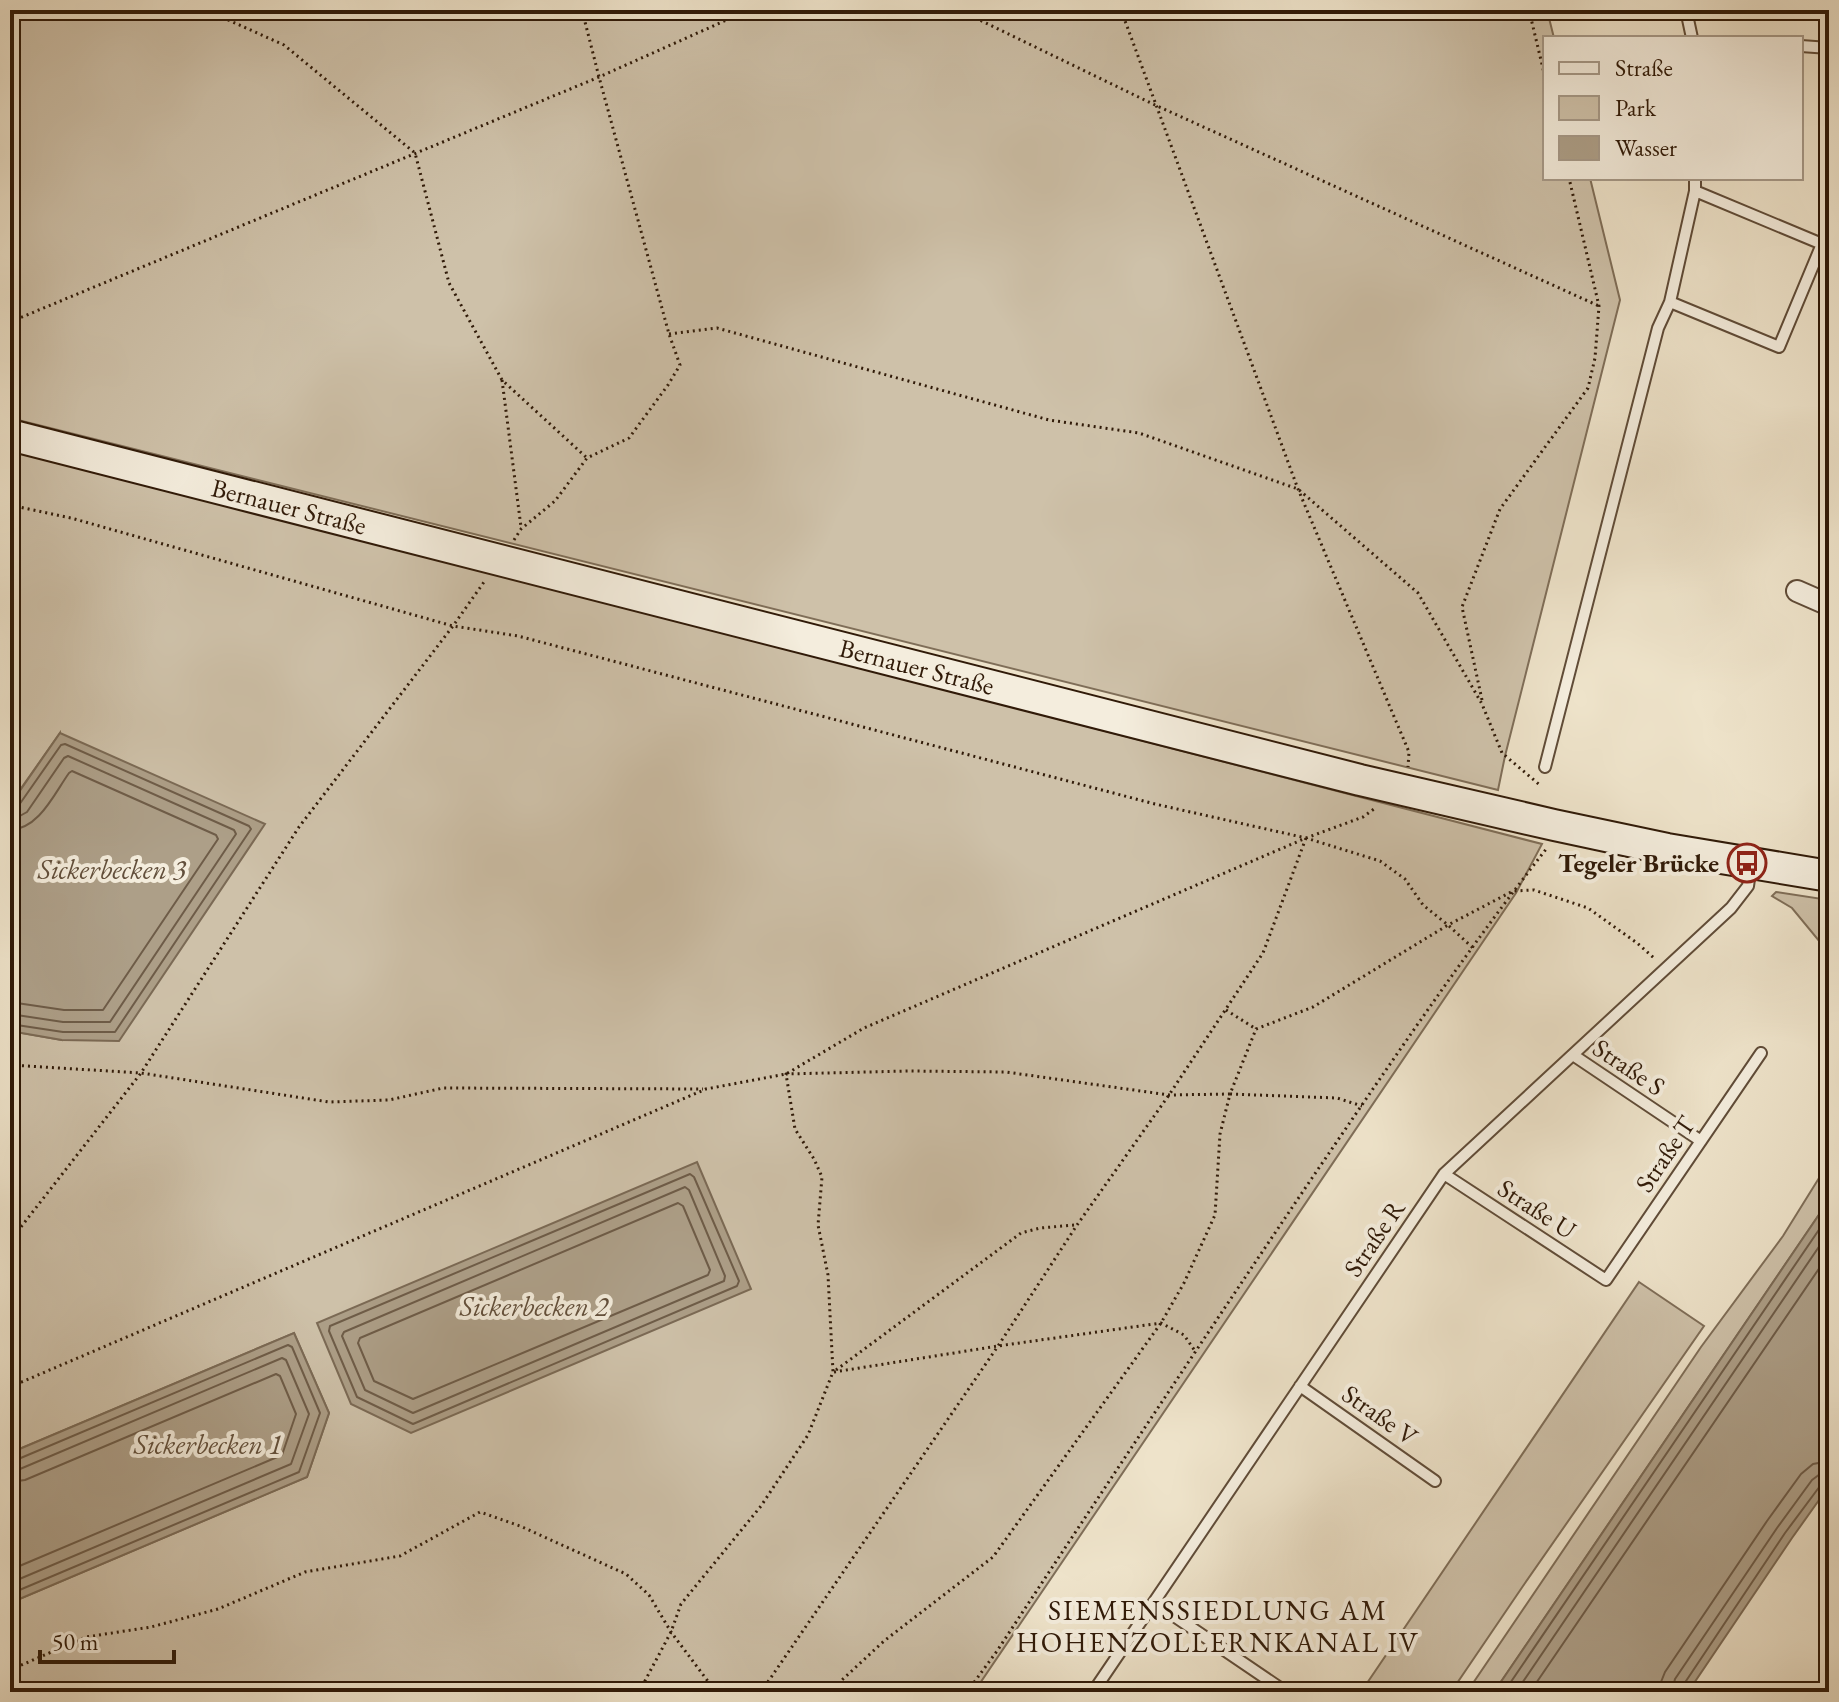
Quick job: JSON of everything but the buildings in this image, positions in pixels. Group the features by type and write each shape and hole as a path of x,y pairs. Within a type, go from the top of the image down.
{"main road":[{"name":"Bernauer Straße","path":"10,435 1396,788 1667,849 1829,876"}],"street":[{"path":"1797,591 1829,605"}],"lane":[{"path":"1686,10 1692,36"},
{"path":"1803,46 1829,48"},
{"path":"1545,767 1658,328 1670,302 1695,180"},
{"path":"1670,302 1779,347 1822,244 1695,191"},
{"name":"Straße R","path":"1093,1692 1444,1174 1731,908 1748,886 1751,864"},
{"name":"Straße T","path":"1606,1280 1761,1053"},
{"name":"Straße S","path":"1573,1055 1701,1141"},
{"name":"Straße U","path":"1444,1174 1606,1280"},
{"name":"Straße V","path":"1300,1386 1435,1481"},
{"path":"1155,1603 1286,1692"}],"path":[{"path":"206,10 284,45 415,153 449,283 502,380 587,458"},
{"path":"10,1241 141,1073 299,827 453,626 521,529 555,501 587,458 629,438 680,365 582,10"},
{"path":"10,322 599,77 749,10"},
{"path":"959,10 1155,105 1599,306"},
{"path":"786,1074 864,1028 1306,838 1363,817 1386,801 1409,764 1409,752 1298,489 1121,10"},
{"path":"1529,10 1543,69"},
{"path":"1482,704 1462,607 1500,509 1588,388 1595,358 1599,306 1569,180"},
{"path":"669,334 717,328 1049,420 1139,433 1298,489 1418,593 1482,704 1502,753 1541,786"},
{"path":"502,380 521,529"},
{"path":"10,505 71,518 453,626 518,636 1155,804 1306,838 1380,861 1405,879 1423,905 1473,948"},
{"path":"967,1692 1362,1106 1513,891 1552,841 1554,825"},
{"path":"761,1692 1263,953 1306,838"},
{"path":"829,1692 884,1641 993,1557 1161,1323 1184,1283 1215,1215 1220,1134 1230,1094 1256,1029 1313,1007 1448,925 1513,891 1534,890 1588,908 1637,943 1665,968"},
{"path":"1226,1010 1256,1029"},
{"path":"10,1065 141,1073 329,1102 389,1100 443,1088 706,1089 786,1074 908,1071 1006,1072 1169,1095 1337,1098 1362,1106"},
{"path":"639,1692 671,1632 681,1604 761,1506 808,1435 833,1372 828,1275 818,1225 822,1177 795,1129 786,1074"},
{"path":"10,1387 706,1089"},
{"path":"833,1372 1021,1233 1077,1225"},
{"path":"833,1372 1161,1323 1184,1335 1195,1351"},
{"path":"10,1670 86,1637 151,1627 218,1609 305,1572 400,1556 480,1512 520,1526 626,1574 649,1595 671,1632 716,1692"}],"green space":[{"path":"10,10 1547,10 1554,36 1543,36 1543,180 1590,180 1620,300 1498,790 10,418"},
{"path":"10,450 1542,844 1516,893 974,1692 10,1692 10,1603 307,1477 329,1413 294,1333 10,1453 10,1031 62,1040 60,733 10,804"},
{"path":"1776,892 1829,900 1829,953 1792,908 1772,896"},
{"path":"1829,1162 1829,1200 1494,1692 1467,1692 1701,1347 1783,1236"},
{"path":"1639,1282 1704,1326 1451,1692 1361,1692"}],"water":[{"name":"Sickerbecken 3","path":"60,733 265,824 119,1041 62,1040 10,1031 10,805"},
{"name":"Sickerbecken 2","path":"697,1162 751,1289 411,1433 351,1404 317,1323"},
{"path":"1829,1200 1829,1486 1688,1692 1494,1692"},
{"name":"Sickerbecken 1","path":"294,1333 329,1413 307,1477 10,1603 10,1453"}],"place":[{"name":"Tegeler Brücke","path":"1747,863"}],"district":[{"name":"SIEMENSSIEDLUNG AM HOHENZOLLERNKANAL IV","path":"1218,1626"}]}
